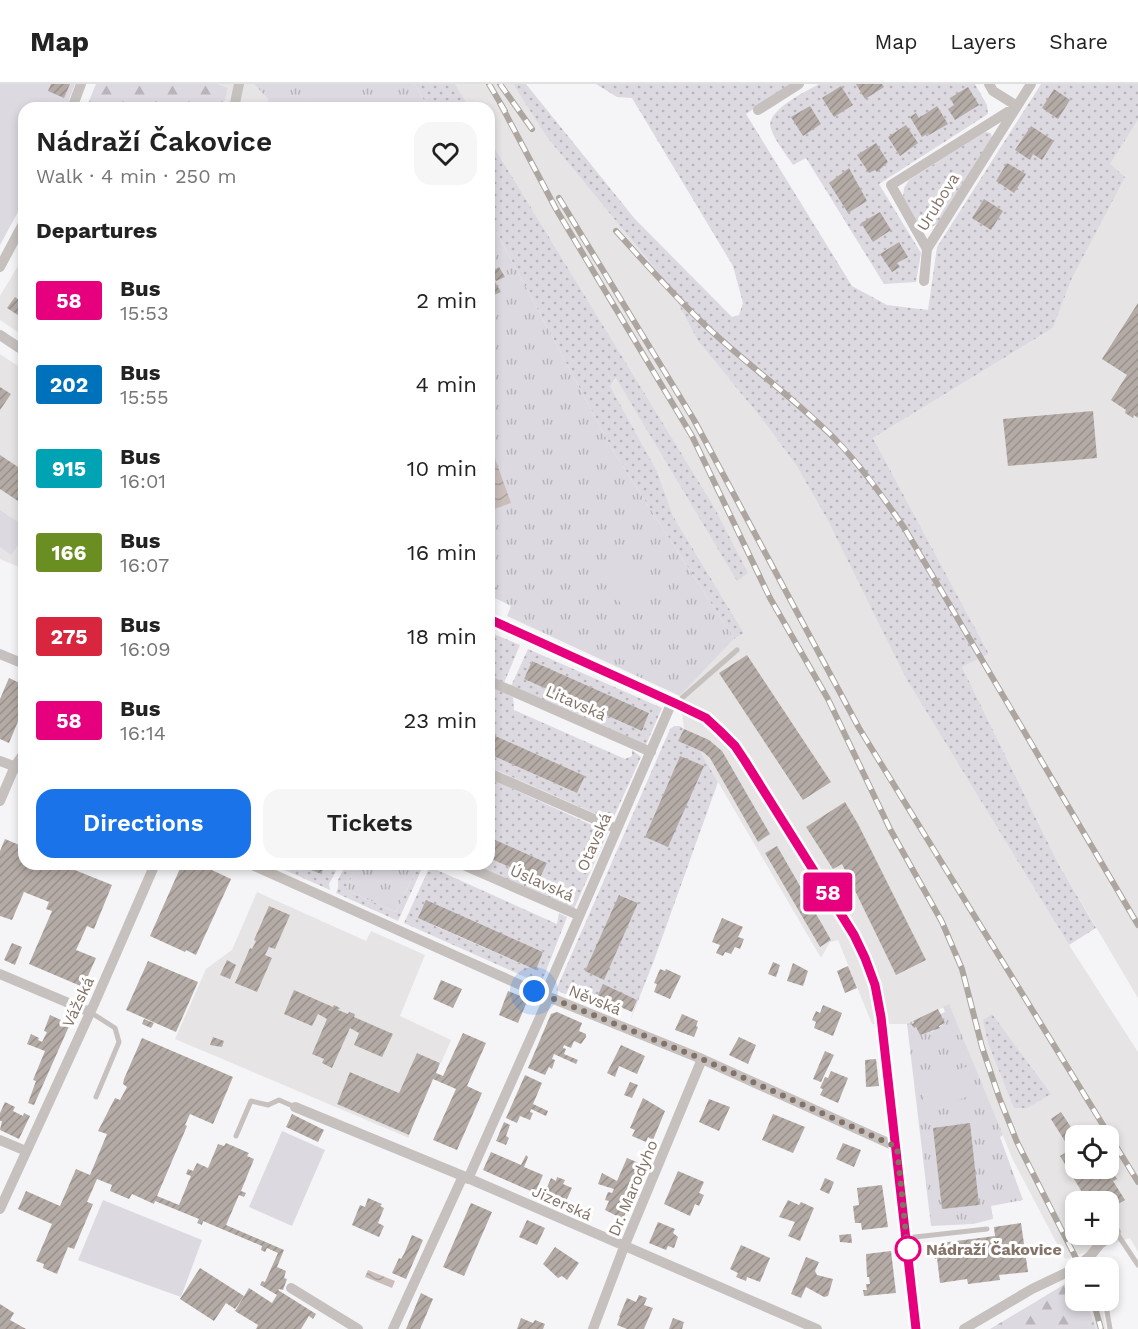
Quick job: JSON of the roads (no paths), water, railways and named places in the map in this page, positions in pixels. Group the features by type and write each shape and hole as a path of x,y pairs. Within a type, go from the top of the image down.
{"street":[{"path":"74,102 81,84"},
{"path":"235,102 239,84"},
{"path":"758,110 799,84"},
{"path":"989,84 993,91 1017,106"},
{"name":"Urubova","path":"1017,106 891,185 927,249 1017,106 1030,84"},
{"path":"0,267 18,233"},
{"path":"924,281 927,249"},
{"path":"0,335 18,347"},
{"path":"495,623 706,718 735,746 840,912 865,958 875,985 881,1017 916,1329"},
{"path":"0,654 18,662"},
{"name":"Litavská","path":"495,684 651,752"},
{"name":"Otavská","path":"393,1329 465,1178 547,996 578,915 675,704"},
{"path":"0,761 18,767"},
{"path":"0,801 18,771"},
{"path":"495,776 617,830"},
{"name":"Vážská","path":"0,1209 152,870"},
{"name":"Něvská","path":"264,870 547,996 702,1059 897,1147"},
{"name":"Úslavská","path":"474,870 578,915"},
{"path":"0,974 90,1012"},
{"name":"Dr. Marodyho","path":"593,1329 624,1247 702,1059"},
{"name":"Jizerská","path":"295,1107 816,1329"},
{"path":"0,1140 26,1152"},
{"path":"1089,1257 1099,1245"},
{"path":"964,1329 1065,1274"},
{"path":"291,1288 358,1329"}],"lane":[{"path":"675,704 737,650"},
{"path":"90,1012 115,1028 119,1042 96,1097"},
{"path":"236,1136 251,1101 268,1105 279,1100 295,1107"},
{"path":"906,1238 987,1229"},
{"path":"1119,1236 1138,1265"},
{"path":"1107,1311 1110,1329"}],"water":[{"path":"495,459 511,503 495,509"},
{"path":"368,1270 395,1281 392,1288 365,1277"}],"railway":[{"path":"489,84 505,111"},
{"path":"500,84 532,129"},
{"path":"500,103 556,209 692,436 770,598 828,699 890,829 942,922 962,969 982,1047 999,1097 1017,1142 1075,1257"},
{"path":"559,198 694,420 859,728 1138,1182"},
{"path":"616,231 707,327 835,439 872,483 905,529 1138,925"},
{"path":"1096,1311 1101,1329"}],"place":[{"name":"Nádraží Čakovice","path":"908,1249"}]}
